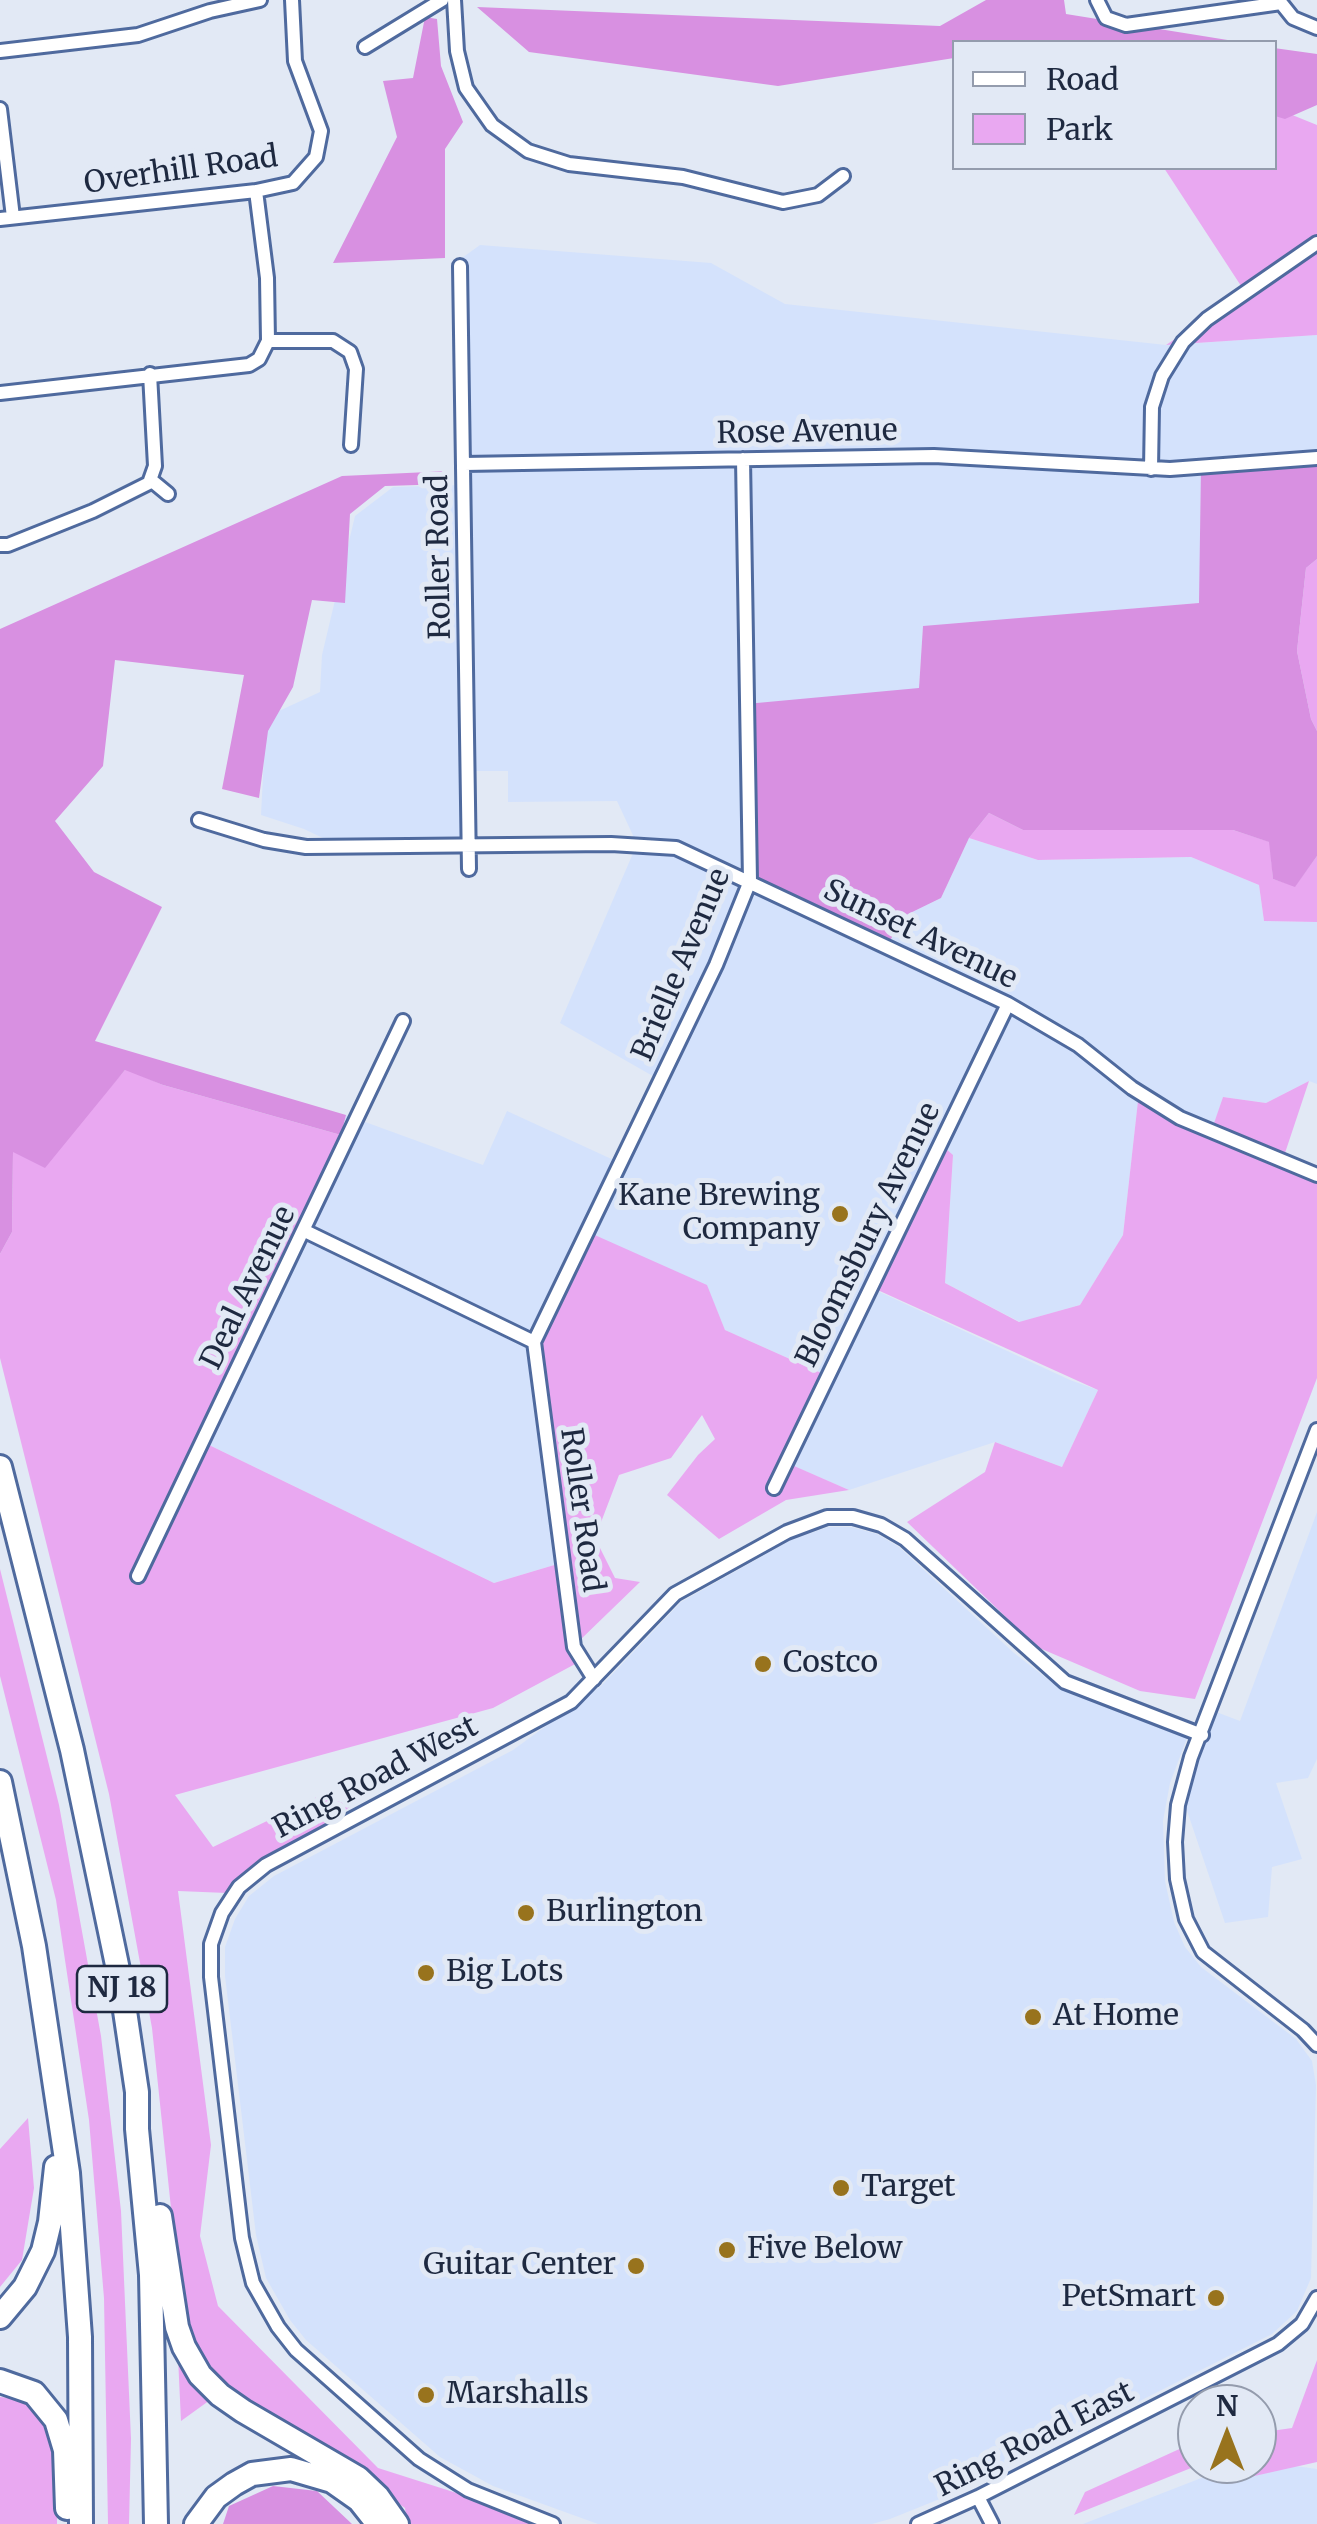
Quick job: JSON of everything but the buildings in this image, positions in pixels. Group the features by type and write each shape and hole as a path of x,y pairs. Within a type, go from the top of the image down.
{"highway":[{"name":"NJ 18","path":"0,1467 96,1854 118,1969 136,2092 154,2330 156,2524"},
{"name":"NJ 18","path":"0,1782 34,1946 68,2172 78,2318 82,2524"},
{"path":"136,2092 147,2126 173,2310 190,2360 220,2395 358,2478 397,2524"},
{"path":"0,2316 26,2287 43,2251 50,2222 60,2124"},
{"path":"0,2381 34,2393 56,2420 65,2450 68,2524"},
{"path":"196,2524 216,2497 234,2484 252,2474 291,2469 332,2481 358,2500 378,2524"}],"street":[{"path":"0,50 138,35 260,0"},
{"name":"Overhill Road","path":"6,218 256,191 284,187 301,177 316,157 320,141 318,118 296,61 292,0"},
{"path":"365,47 442,0"},
{"path":"454,0 457,50 466,88 492,125 528,152 568,164 683,177 783,202 818,195 842,176"},
{"path":"1097,0 1106,18 1126,25 1281,3 1293,18 1317,28"},
{"path":"0,110 6,218"},
{"path":"0,393 252,364 262,356 268,341 267,278 256,191"},
{"path":"1150,469 1152,407 1162,376 1176,352 1207,318 1317,243"},
{"name":"Roller Road","path":"460,266 469,869"},
{"path":"268,341 334,341 350,352 356,370 351,445"},
{"path":"0,545 142,490 151,480 155,466 150,374"},
{"name":"Rose Avenue","path":"464,464 934,456 1197,469 1317,458"},
{"name":"Brielle Avenue","path":"534,1342 716,965 750,881 743,459"},
{"path":"151,480 168,494"},
{"name":"Sunset Avenue","path":"199,820 264,840 306,847 662,846 689,853 1008,1004 1078,1045 1132,1088 1180,1118 1317,1175"},
{"name":"Bloomsbury Avenue","path":"774,1488 1008,1004"},
{"name":"Deal Avenue","path":"138,1576 403,1021"},
{"path":"305,1231 534,1342"},
{"name":"Roller Road","path":"534,1342 574,1647 594,1680"},
{"path":"1317,1430 1182,1786 1176,1822 1177,1879 1195,1940 1210,1958 1304,2030 1317,2045"},
{"name":"Ring Road West","path":"553,2524 468,2490 419,2458 296,2350 253,2283 242,2238 211,1977 211,1944 222,1913 239,1887 266,1865 571,1702 676,1594 806,1523 827,1517 853,1517 881,1524 904,1539 1065,1682 1202,1735"},
{"name":"Ring Road East","path":"918,2524 1278,2344 1302,2324 1317,2298"},
{"path":"978,2497 992,2524"}],"shaded area":[{"path":"986,0 1064,0 1066,14 1228,40 952,40 952,58 778,86 529,52 477,7 940,26"},
{"path":"425,17 437,19 441,66 463,122 445,149 445,258 333,263 397,137 383,81 413,78"},
{"path":"1277,48 1317,54 1317,105 1285,119 1277,117"},
{"path":"480,245 711,263 785,304 1166,345 1317,335 1317,458 1201,467 1200,603 923,627 888,945 902,917 941,898 969,838 1038,860 1191,857 1259,885 1264,921 1317,922 1317,1084 1309,1081 1266,1103 1223,1097 1212,1133 1139,1093 1123,1235 1080,1305 1020,1322 945,1283 953,1155 871,1288 1098,1390 1062,1467 995,1442 849,1490 784,1462 828,1376 725,1330 706,1285 561,1563 494,1583 209,1445 341,1135 346,1115 483,1165 507,1111 618,1162 658,1079 560,1023 637,844 617,801 508,802 508,771 468,771 471,846 346,849 261,815 266,717 320,692 322,655 355,516 393,487 461,485 455,263"},
{"path":"1317,458 1317,559 1306,568 1297,651 1317,731 1317,856 1295,887 1273,879 1269,842 1233,830 1023,830 989,813 969,838 941,898 902,917 888,945 755,883 746,704 919,688 923,626 1199,603 1201,466"},
{"path":"450,471 450,484 385,486 350,514 345,603 312,600 293,687 268,731 259,798 222,789 244,675 115,660 103,766 55,821 94,872 162,907 95,1041 346,1115 341,1135 163,1085 125,1070 45,1168 13,1152 12,1232 0,1254 0,629 342,476"},
{"path":"1317,1512 1317,1759 1308,1778 1276,1783 1302,1859 1272,1867 1268,1917 1225,1923 1181,1793 1211,1710 1240,1721"},
{"path":"828,1527 851,1527 877,1534 899,1547 1014,1653 1059,1688 1187,1738 1170,1783 1163,1821 1165,1881 1174,1922 1185,1947 1201,1967 1296,2039 1312,2061 1316,2085 1311,2278 1297,2311 1272,2334 972,2486 890,2519 872,2524 598,2524 493,2486 440,2457 306,2340 290,2320 266,2278 256,2235 225,1976 225,1947 249,1896 274,1876 513,1750 601,1686 681,1602 791,1540"},
{"path":"1277,2464 1317,2469 1317,2524 1083,2524 1186,2484 1277,2484"},
{"path":"273,2486 317,2491 352,2524 223,2524 229,2506"}],"green space":[{"path":"1277,109 1317,125 1317,335 1166,345 1245,292 1165,170 1277,170"},
{"path":"1317,559 1317,731 1297,651 1306,568"},
{"path":"989,813 1023,830 1233,830 1270,842 1273,879 1295,886 1317,856 1317,922 1264,921 1259,885 1191,857 1038,860 969,838"},
{"path":"126,1069 163,1085 341,1135 209,1445 494,1583 561,1563 537,1353 588,1232 707,1285 725,1330 828,1376 785,1462 849,1490 786,1500 719,1539 667,1495 715,1439 702,1415 671,1458 619,1475 595,1538 615,1578 640,1582 577,1643 577,1663 493,1708 175,1795 213,1847 321,1795 351,1806 227,1893 178,1891 211,2145 200,2236 218,2306 378,2468 554,2524 407,2524 405,2508 228,2387 181,2421 171,2208 152,2028 109,1794 0,1358 0,1254 12,1232 13,1151 89,1111"},
{"path":"1309,1081 1283,1159 1317,1181 1317,1378 1195,1699 1140,1691 1037,1647 907,1522 985,1472 995,1442 1062,1467 1098,1390 871,1287 939,1143 953,1155 945,1283 1019,1322 1080,1305 1123,1235 1139,1092 1211,1132 1223,1097 1266,1103"},
{"path":"0,1569 59,1805 101,2036 121,2211 131,2439 129,2524 108,2524 104,2298 89,2120 56,1900 0,1676"},
{"path":"28,2118 34,2188 22,2260 0,2287 0,2149"},
{"path":"1317,2360 1317,2462 1277,2471 1277,2430 1292,2428"},
{"path":"0,2397 21,2399 49,2429 57,2470 57,2524 0,2524"},
{"path":"1177,2450 1177,2474 1074,2515 1085,2492"}],"place":[{"name":"Kane Brewing Company","path":"840,1214"},
{"name":"Costco","path":"763,1664"},
{"name":"Burlington","path":"526,1913"},
{"name":"Big Lots","path":"426,1973"},
{"name":"At Home","path":"1033,2017"},
{"name":"Target","path":"841,2188"},
{"name":"Five Below","path":"727,2250"},
{"name":"Guitar Center","path":"636,2266"},
{"name":"PetSmart","path":"1216,2298"},
{"name":"Marshalls","path":"426,2395"}]}
